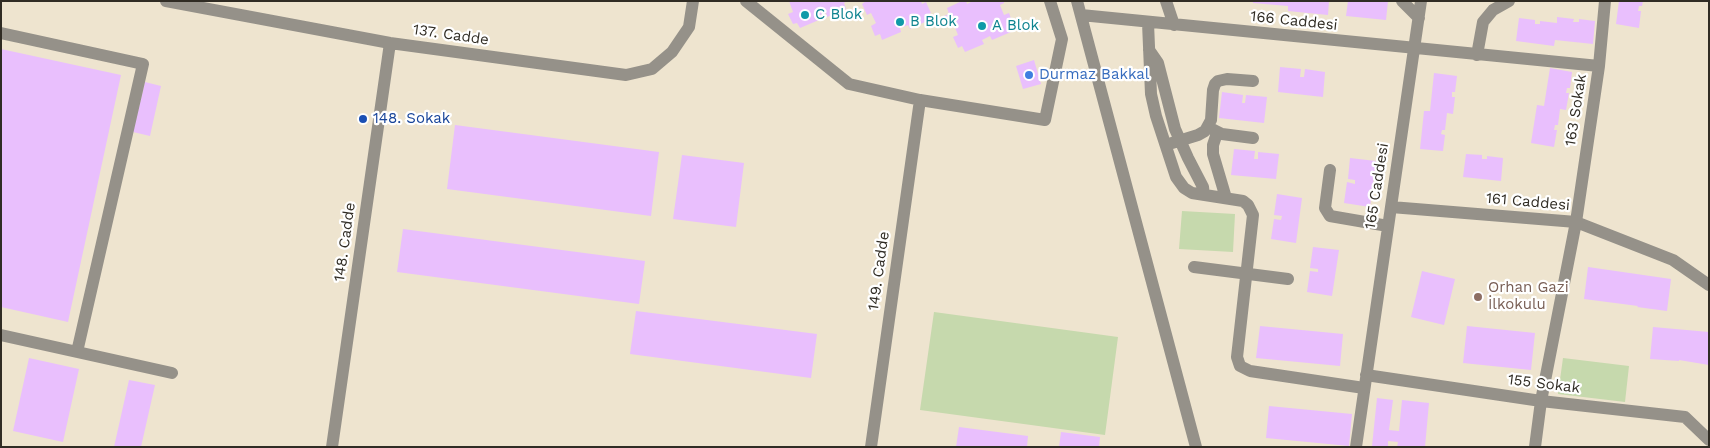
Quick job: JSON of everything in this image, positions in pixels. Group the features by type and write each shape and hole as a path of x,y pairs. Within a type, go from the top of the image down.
{"street":[{"name":"137. Cadde","path":"166,1 390,43 626,75 652,69 672,52 689,27 693,1"},
{"path":"746,1 849,84 920,100 1045,120 1062,39 1050,1"},
{"path":"1077,1 1196,447"},
{"path":"1166,1 1174,25"},
{"path":"1402,1 1419,18"},
{"name":"165 Caddesi","path":"1356,447 1421,1"},
{"path":"1477,54 1484,22 1493,10 1509,1"},
{"name":"163 Sokak","path":"1535,447 1576,222 1599,66 1605,1"},
{"name":"166 Caddesi","path":"1080,15 1599,66"},
{"path":"1148,23 1151,94 1165,146 1180,183 1192,193 1244,201 1251,209 1253,215 1247,274"},
{"path":"1,33 143,64 77,352"},
{"name":"148. Cadde","path":"332,447 390,43"},
{"path":"1149,50 1158,63 1170,112 1180,141 1204,187 1204,195"},
{"path":"1226,198 1213,154 1215,84 1218,81 1227,79 1254,81"},
{"name":"149. Cadde","path":"871,447 920,100"},
{"path":"1165,146 1213,129 1254,138"},
{"path":"1330,170 1325,208 1327,214 1332,217 1388,226"},
{"name":"161 Caddesi","path":"1390,207 1576,222 1673,260 1709,285"},
{"path":"1194,267 1288,279"},
{"name":"155 Sokak","path":"1247,274 1237,357 1240,366 1250,371 1365,381 1685,417 1709,440"},
{"path":"1,335 172,373"}],"green space":[{"path":"1182,211 1235,214 1233,252 1179,249"},
{"path":"934,312 1118,337 1105,435 920,410"},
{"path":"1563,358 1629,366 1625,402 1558,394"}],"building":[{"name":"C Blok","path":"789,1 847,1 844,3 846,9 827,17 826,13 817,16 819,20 800,28 797,23 793,24 788,14 793,12"},
{"name":"B Blok","path":"866,1 921,1 922,4 926,2 931,13 926,15 929,20 910,29 908,25 900,28 901,32 882,40 880,34 875,36 871,26 876,23 871,13 867,15 862,4"},
{"name":"A Blok","path":"966,1 967,4 973,1 1004,1 1000,5 1004,15 1009,13 1013,24 1009,26 1011,32 992,40 990,36 982,40 984,44 965,52 962,46 958,48 953,37 958,35 954,25 949,27 944,16 949,14 947,8"},
{"path":"1253,1 1329,1 1328,15 1288,11 1288,6 1253,3"},
{"path":"1348,1 1388,1 1386,20 1346,16"},
{"path":"1619,1 1643,1 1638,11 1641,11 1639,28 1616,24"},
{"path":"1557,17 1574,19 1573,22 1579,22 1579,19 1595,21 1593,44 1555,40 1554,46 1516,41 1519,18 1535,20 1535,24 1540,24 1540,21 1557,23"},
{"path":"1,49 121,75 68,322 1,307"},
{"name":"Durmaz Bakkal","path":"1034,60 1041,84 1023,89 1016,66"},
{"path":"1280,67 1301,69 1300,77 1304,77 1305,69 1325,72 1323,97 1278,92"},
{"path":"1550,68 1572,72 1570,88 1567,88 1566,93 1569,93 1566,110 1560,109 1558,125 1555,125 1554,130 1557,130 1554,147 1531,143 1537,105 1544,106"},
{"path":"1434,73 1457,76 1455,92 1452,92 1452,97 1455,97 1453,114 1447,113 1445,130 1442,130 1441,134 1445,135 1443,151 1420,149 1424,111 1430,111"},
{"path":"145,82 161,86 150,136 133,132"},
{"path":"1222,92 1243,95 1242,103 1245,103 1246,95 1267,97 1264,123 1219,118"},
{"path":"455,125 659,152 651,216 447,189"},
{"path":"1234,149 1255,151 1254,159 1258,159 1258,152 1279,154 1276,179 1231,175"},
{"path":"1466,154 1482,155 1482,159 1487,159 1487,156 1503,158 1501,181 1463,177"},
{"path":"682,155 744,163 736,227 673,219"},
{"path":"1350,158 1376,161 1370,207 1344,203 1347,182 1355,184 1355,180 1348,179"},
{"path":"1277,194 1302,198 1296,243 1271,239 1274,219 1281,220 1282,216 1274,215"},
{"path":"403,229 645,261 639,304 397,272"},
{"path":"1313,247 1339,250 1332,296 1307,292 1310,271 1318,272 1318,269 1310,268"},
{"path":"1588,267 1671,279 1667,311 1584,299"},
{"path":"1422,271 1455,279 1444,325 1411,317"},
{"path":"636,311 817,334 811,378 630,354"},
{"path":"1260,326 1343,334 1340,366 1256,358"},
{"path":"1467,326 1535,333 1531,370 1463,363"},
{"path":"1653,327 1709,332 1709,365 1679,360 1650,359"},
{"path":"29,358 79,369 63,442 13,431"},
{"path":"129,380 155,385 141,447 114,447"},
{"path":"1377,398 1393,400 1389,430 1399,431 1402,400 1429,403 1425,447 1397,447 1398,442 1388,441 1388,447 1372,446"},
{"path":"1269,406 1352,414 1349,446 1266,438"},
{"path":"959,427 1028,436 1027,447 956,447"},
{"path":"1061,432 1100,437 1099,447 1059,447"}],"place":[{"name":"C Blok","path":"805,15"},
{"name":"B Blok","path":"900,22"},
{"name":"A Blok","path":"982,26"},
{"name":"Durmaz Bakkal","path":"1029,75"},
{"name":"148. Sokak","path":"363,119"},
{"name":"Orhan Gazi İlkokulu","path":"1478,297"}]}
